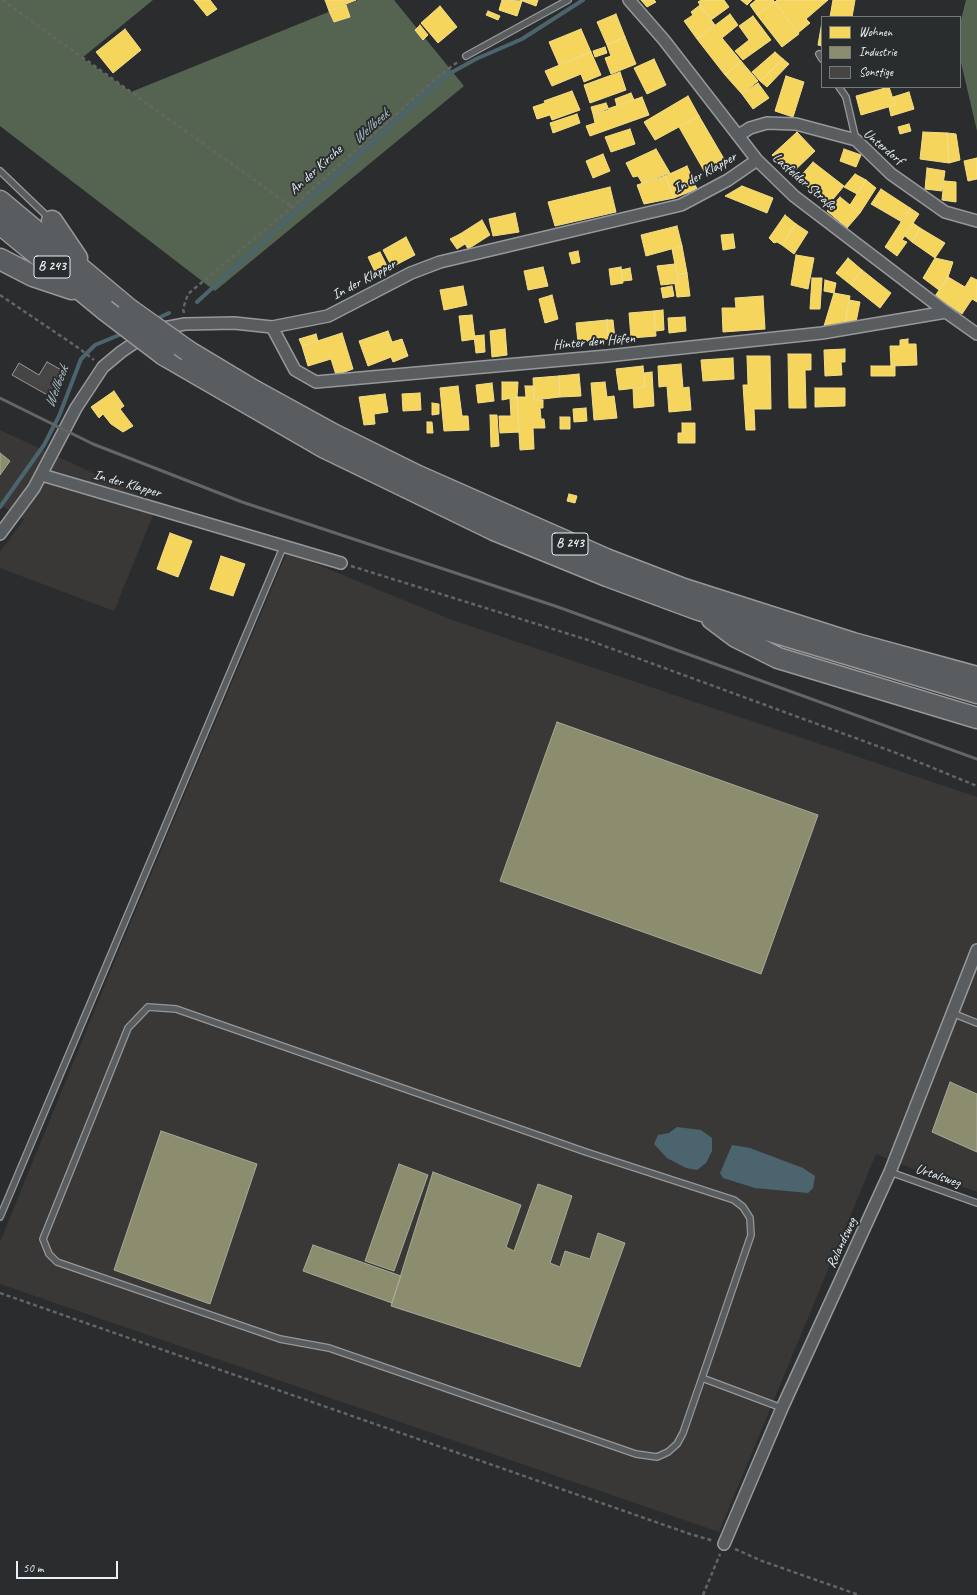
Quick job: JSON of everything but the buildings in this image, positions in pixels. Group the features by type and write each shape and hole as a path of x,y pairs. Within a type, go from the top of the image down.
{"highway":[{"name":"B 243","path":"0,201 88,285 105,310 164,354 325,448 412,492 508,535 607,576 699,610 977,693"},
{"path":"52,221 88,285"},
{"name":"B 243","path":"0,224 88,285 129,309 188,351 320,426 411,473 606,559 684,589 854,643 977,678"},
{"path":"0,259 33,276 88,285"},
{"path":"699,610 736,637 778,658 977,718"}],"street":[{"name":"Lasfelder Straße","path":"629,0 664,40 757,160 794,196 977,334"},
{"name":"Unterdorf","path":"739,135 750,128 767,124 796,124 856,140 891,174 945,212 977,221"},
{"name":"In der Klapper","path":"0,534 42,475 76,408 102,367 153,330 185,324 234,323 272,327 328,316 411,273 440,262 681,205 728,180 757,160"},
{"name":"Hinter den Höfen","path":"272,327 295,370 316,382 607,356 822,333 946,312"},
{"name":"In der Klapper","path":"42,475 341,563"},
{"name":"Rolandsweg","path":"724,1544 782,1408 890,1172 977,950"}],"lane":[{"path":"466,56 568,0"},
{"path":"841,88 846,97 856,140"},
{"path":"0,171 52,221"},
{"path":"0,1217 284,545"},
{"path":"148,1007 176,1009 586,1152 734,1200 743,1207 750,1218 751,1235 702,1378 683,1433 677,1444 668,1452 657,1457 636,1454 329,1348 280,1339 57,1262 49,1254 43,1239 128,1028 148,1007"},
{"path":"952,1013 977,1023"},
{"name":"Urtalsweg","path":"890,1172 977,1203"},
{"path":"702,1378 782,1408"}],"path":[{"path":"2,0 292,207"},
{"name":"An der Kirche","path":"185,324 183,309 188,294 292,207 440,75 466,56"},
{"path":"0,295 92,358"},
{"path":"341,563 588,640 899,754 977,786"},
{"path":"0,1293 668,1526 724,1544 762,1561 859,1595"},
{"path":"703,1595 724,1544"}],"shaded area":[{"path":"0,430 158,503 114,611 0,568 0,552 24,519 0,505"},
{"path":"287,552 452,620 977,797 977,1192 876,1154 719,1532 0,1284 0,1242 122,943"}],"green space":[{"path":"0,0 153,0 82,58 131,92 358,0 394,0 464,86 215,291 0,126"},
{"path":"966,0 977,0 977,131 961,62 961,20"}],"water":[{"path":"677,1127 701,1130 712,1138 712,1151 706,1163 697,1170 686,1168 667,1158 654,1144 658,1135 669,1133"},
{"path":"732,1145 750,1148 803,1168 815,1176 813,1188 808,1193 755,1188 723,1178 720,1173"}],"waterway":[{"name":"Wellbeek","path":"197,302 445,76 476,59 522,39 583,0"},
{"name":"Wellbeek","path":"154,320 169,313"},
{"name":"Wellbeek","path":"0,507 44,445 59,416 81,359 95,345 124,333"}],"railway":[{"path":"0,398 93,444 242,502 558,607 977,759"}]}
